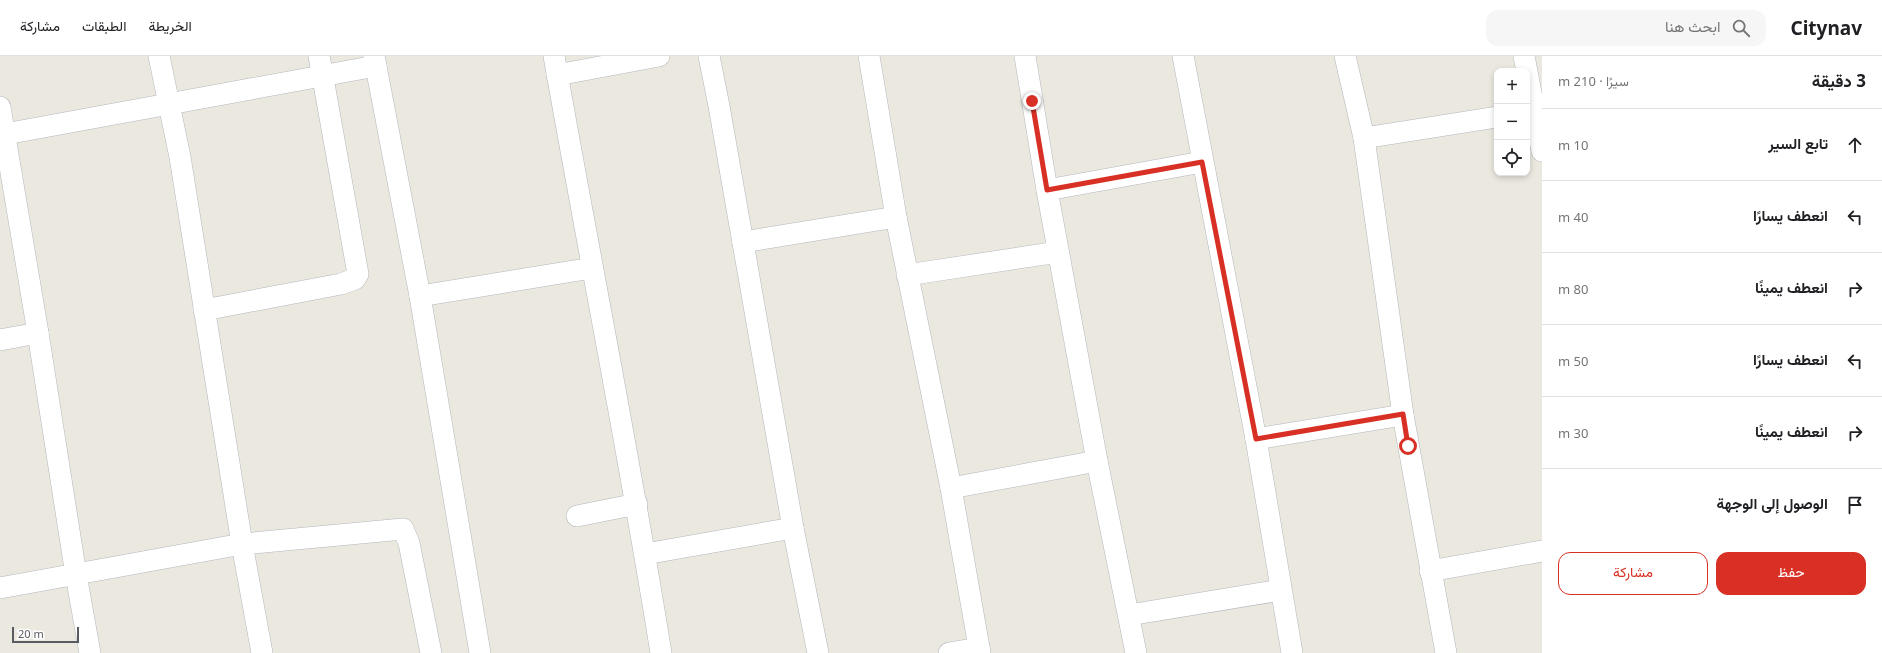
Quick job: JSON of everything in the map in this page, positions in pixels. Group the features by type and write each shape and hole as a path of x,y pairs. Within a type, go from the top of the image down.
{"street":[{"path":"159,56 180,157 242,544 262,653"},
{"path":"659,56 555,66 637,504 662,653"},
{"path":"709,56 793,528 818,653"},
{"path":"869,56 896,217 951,488 979,650 949,653"},
{"path":"1025,56 1058,252 1097,461 1136,653"},
{"path":"1183,56 1256,439 1292,653"},
{"path":"1345,56 1364,138 1403,414 1430,571 1446,653"},
{"path":"1524,56 1531,112 1542,151"},
{"path":"3,135 170,105 321,66 375,61 420,296 480,653"},
{"path":"204,310 341,284 355,279 358,274 321,66"},
{"path":"0,107 3,135 38,333 76,575 90,653"},
{"path":"1364,138 1494,117"},
{"path":"1047,190 1202,162"},
{"path":"743,242 896,217"},
{"path":"907,275 1058,252"},
{"path":"420,296 592,268"},
{"path":"0,340 38,333"},
{"path":"1256,439 1403,414"},
{"path":"951,488 1097,461"},
{"path":"577,516 637,504"},
{"path":"646,554 793,528"},
{"path":"0,588 242,544 403,529 409,543 431,653"},
{"path":"1430,571 1542,551"},
{"path":"1129,615 1281,590"}],"route":[{"path":"1032,101 1047,190 1202,162 1256,439 1403,414 1408,446"}]}
